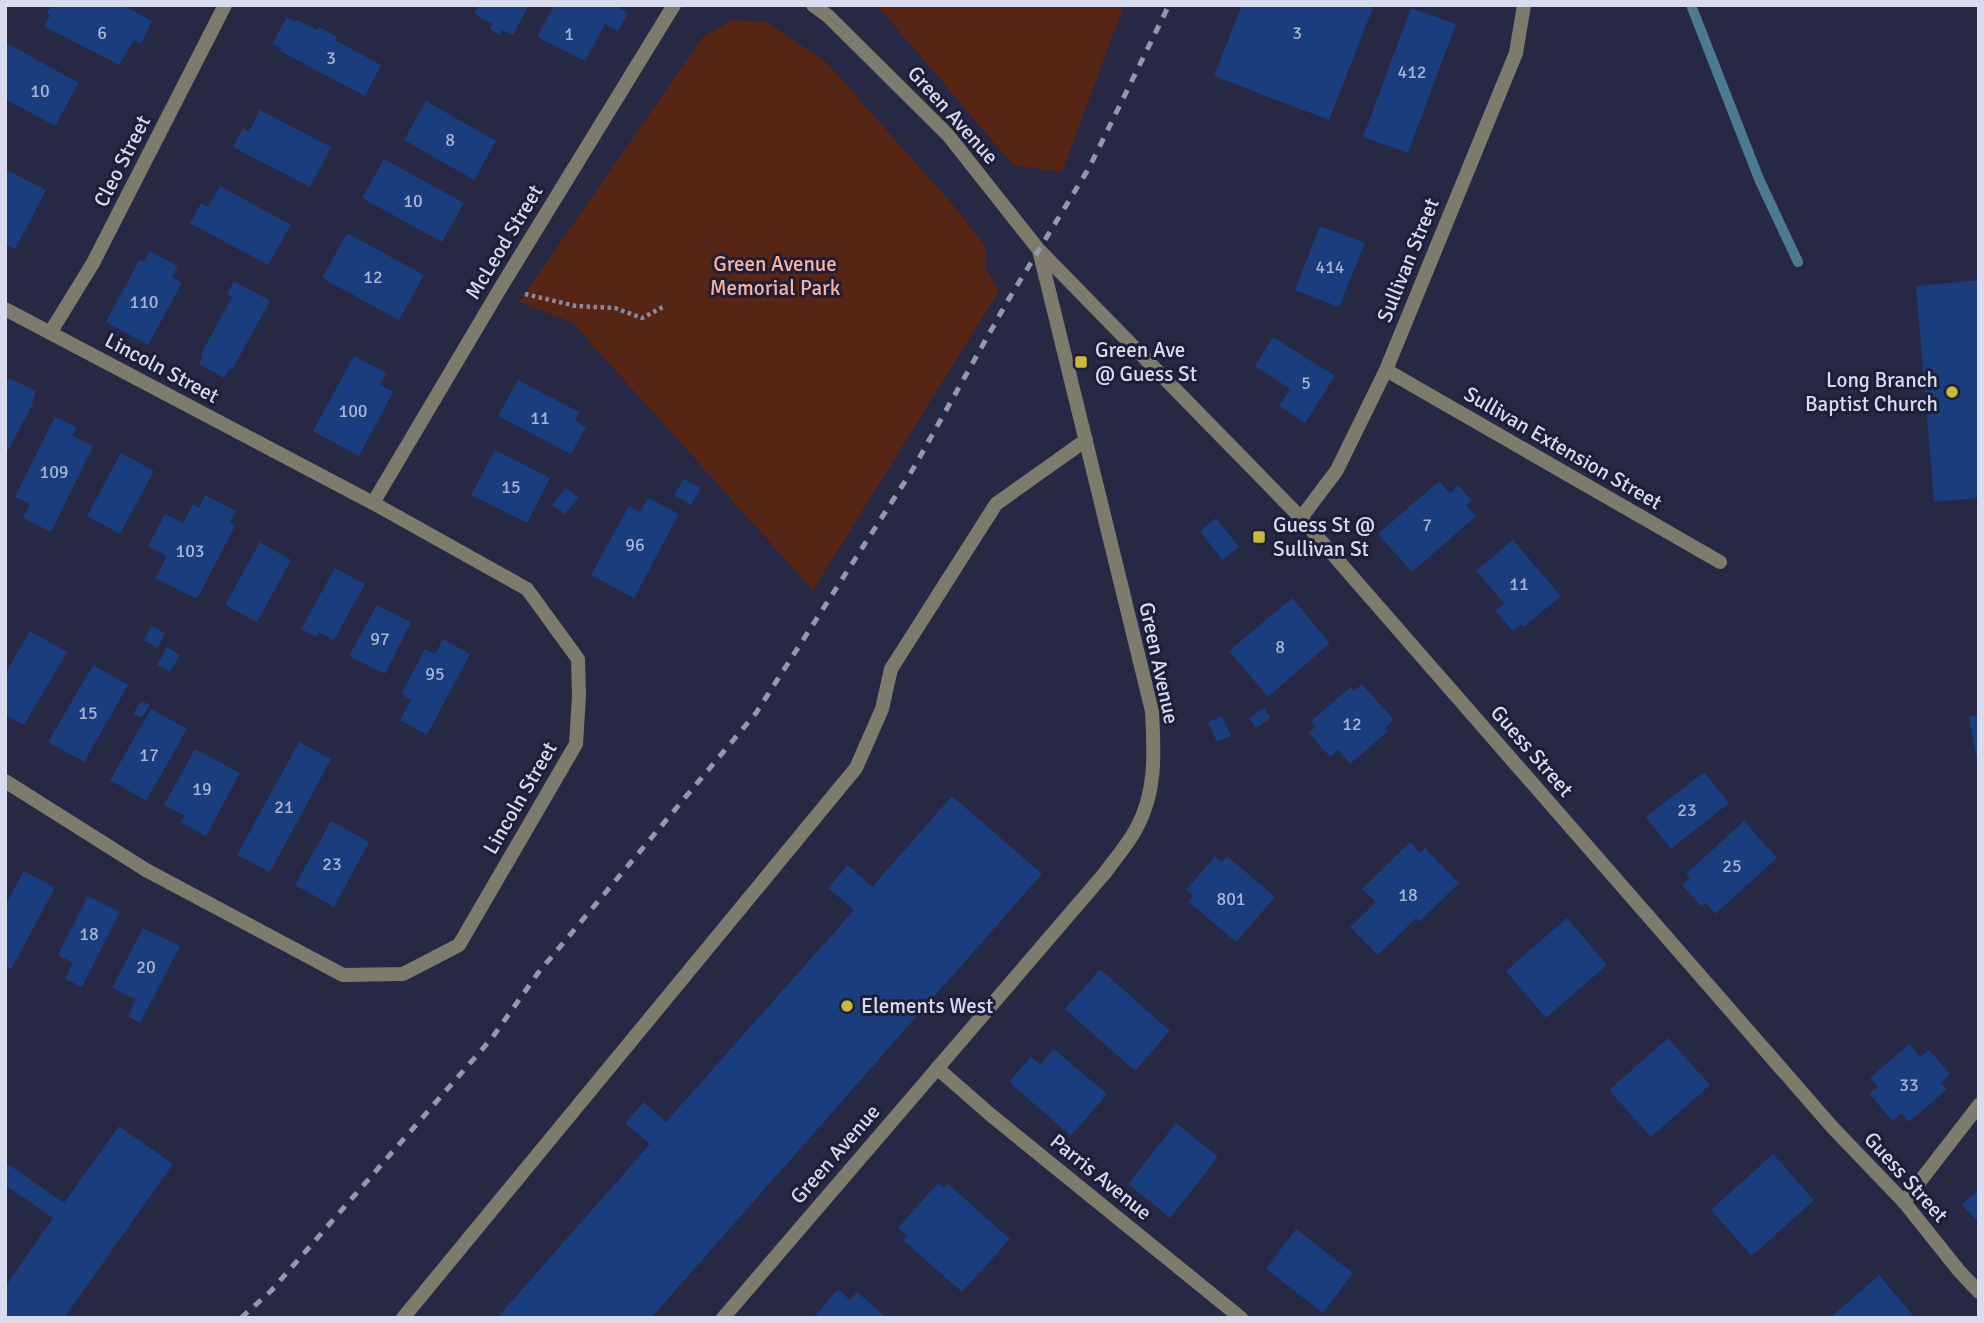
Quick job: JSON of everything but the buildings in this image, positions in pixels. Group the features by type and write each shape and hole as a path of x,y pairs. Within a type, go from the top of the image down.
{"street":[{"name":"Cleo Street","path":"50,333 93,262 225,5"},
{"name":"McLeod Street","path":"373,503 500,287 674,5"},
{"name":"Green Avenue","path":"723,1318 1104,874 1137,828 1151,790 1155,754 1152,711 1040,250 947,135 828,16 813,5"},
{"name":"Sullivan Street","path":"1301,518 1337,470 1386,370 1516,53 1524,5"},
{"name":"Guess Street","path":"1040,250 1301,518 1833,1128 1904,1202 1979,1292"},
{"name":"Lincoln Street","path":"5,309 373,503 527,589 578,659 579,696 576,744 459,945 403,974 343,975 146,870 5,781"},
{"name":"Sullivan Extension Street","path":"1386,370 1720,562"},
{"path":"402,1318 856,768 882,709 891,669 996,503 1086,440"},
{"name":"Parris Avenue","path":"937,1068 992,1116 1241,1318"},
{"path":"1904,1202 1979,1105"}],"path":[{"path":"500,287 576,306 615,308 642,318 665,306"}],"green space":[{"path":"877,5 1124,5 1062,172 1013,165"},
{"name":"Green Avenue Memorial Park","path":"733,20 766,22 826,62 953,205 986,247 985,267 999,291 813,590 572,322 519,302 703,37"}],"waterway":[{"path":"1691,5 1759,179 1798,262"}],"railway":[{"path":"241,1318 271,1291 492,1038 538,973 756,713 913,469 1007,302 1089,168 1169,5"}],"place":[{"name":"Green Ave @ Guess St","path":"1081,362"},
{"name":"Long Branch Baptist Church","path":"1952,392"},
{"name":"Guess St @ Sullivan St","path":"1259,537"},
{"name":"Elements West","path":"847,1006"}]}
